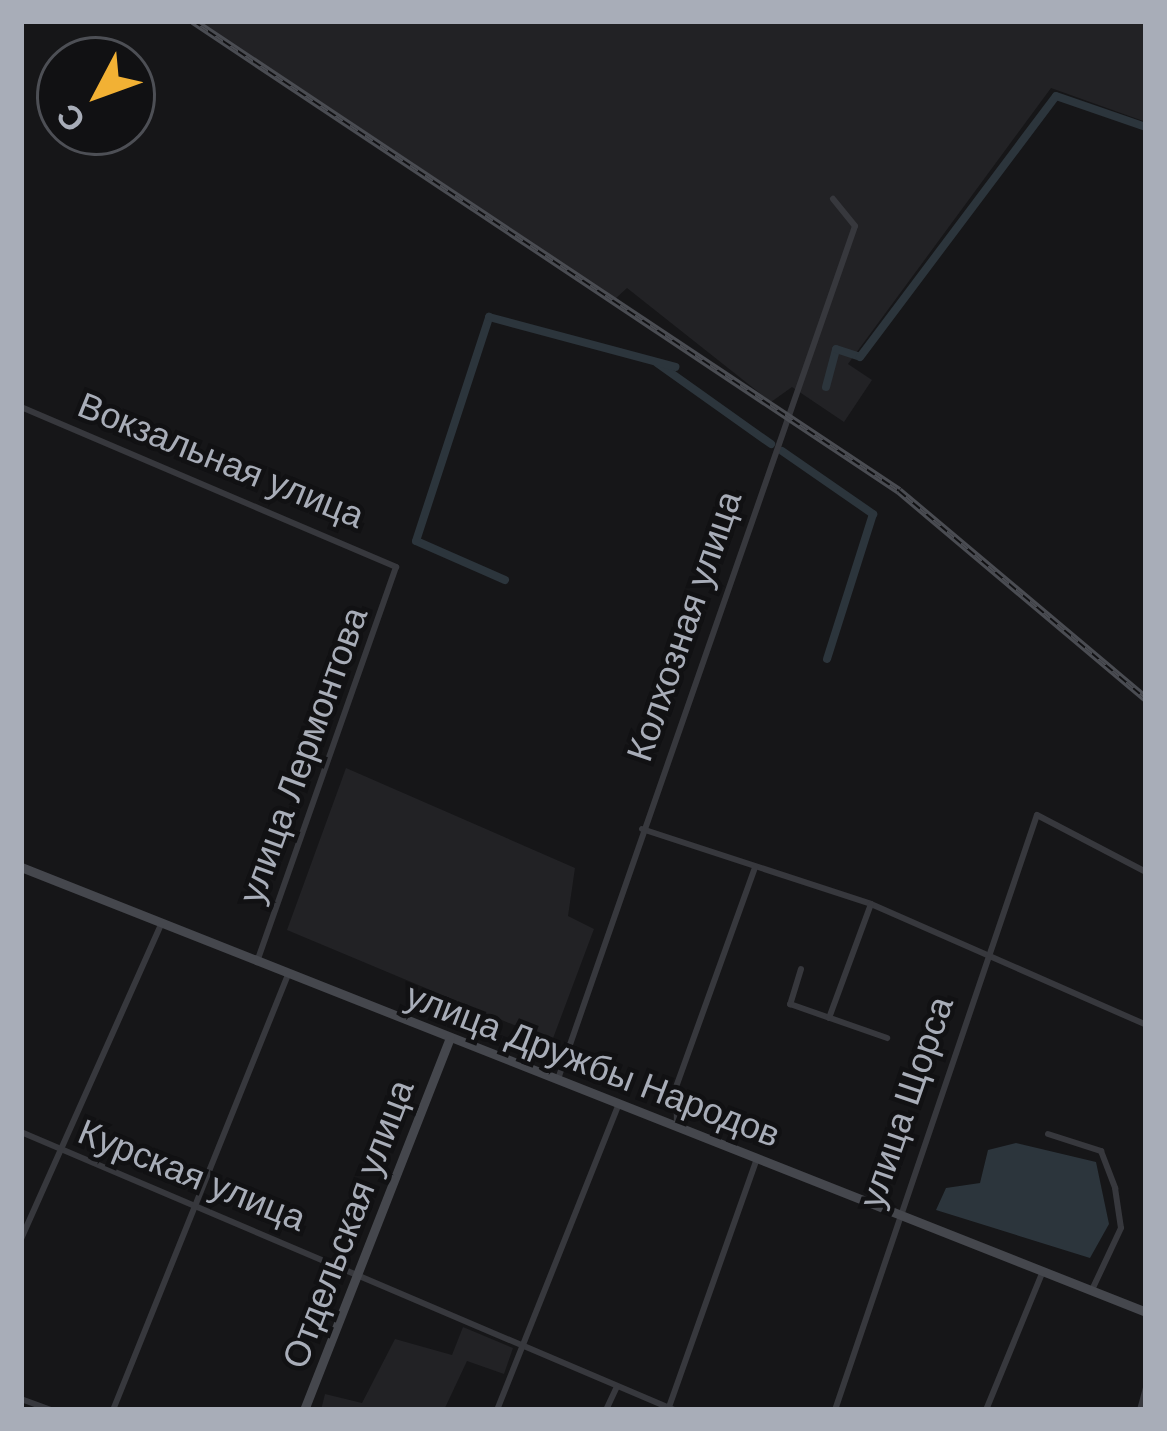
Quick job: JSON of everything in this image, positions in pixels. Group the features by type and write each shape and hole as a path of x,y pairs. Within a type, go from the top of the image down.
{"street":[{"name":"Колхозная улица","path":"558,1079 641,829 855,226 833,199"},
{"name":"Вокзальная улица","path":"21,407 396,567"},
{"name":"улица Лермонтова","path":"257,962 396,567"},
{"name":"улица Щорса","path":"835,1410 896,1212 1037,815 1146,872"},
{"path":"641,829 871,904 1146,1025"},
{"name":"улица Дружбы Народов","path":"21,867 1146,1312"},
{"path":"677,1126 676,1087 755,867"},
{"path":"829,1018 871,904"},
{"path":"21,1239 161,925"},
{"path":"801,969 790,1004 887,1038"},
{"path":"113,1410 288,974"},
{"name":"Отдельская улица","path":"426,1028 442,1058"},
{"name":"Отдельская улица","path":"304,1410 450,1038"},
{"name":"Отдельская улица","path":"442,1058 466,1044"},
{"path":"497,1410 619,1104"},
{"name":"Курская улица","path":"21,1132 524,1342 670,1409"},
{"path":"1048,1134 1101,1151 1115,1187 1121,1228 1092,1290"},
{"path":"670,1409 758,1158"},
{"path":"986,1410 1043,1271"},
{"path":"606,1410 618,1385"},
{"path":"1140,1410 1146,1388"},
{"path":"21,1399 51,1410"}],"shaded area":[{"path":"199,21 1146,21 1146,122 1051,88 848,364 872,380 844,422 792,387 771,402 627,288 614,300"},
{"path":"346,768 575,868 568,916 594,929 552,1041 287,930"},
{"path":"1016,1143 1096,1162 1109,1224 1090,1258 936,1210 946,1188 980,1183 988,1150"},
{"path":"463,1327 513,1348 504,1374 467,1361 444,1410 321,1410 325,1394 362,1403 395,1339 452,1355"}],"waterway":[{"path":"826,387 836,349 860,357 1056,96 1146,127"},
{"path":"505,580 416,541 489,317 675,367"},
{"path":"657,363 771,444"},
{"path":"782,451 873,514 827,659"}],"railway":[{"path":"193,21 899,491 1146,699"}]}
